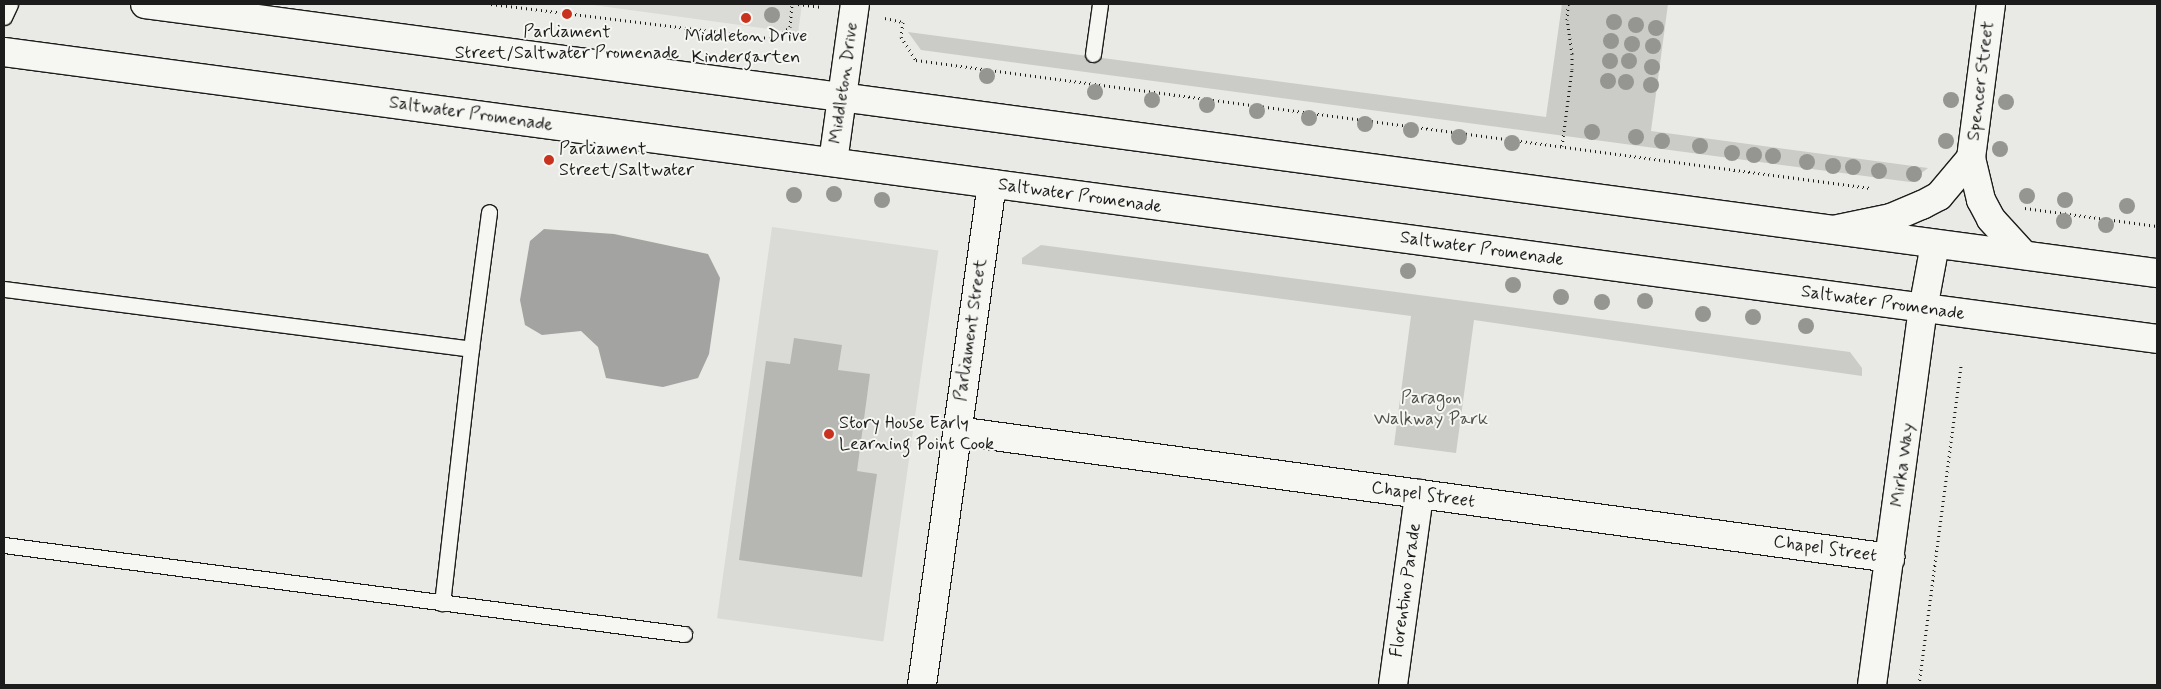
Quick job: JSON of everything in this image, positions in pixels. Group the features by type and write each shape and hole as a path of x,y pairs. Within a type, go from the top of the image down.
{"street":[{"path":"145,4 2157,273"},
{"name":"Spencer Street","path":"1991,4 1971,158 1981,200 1991,219 2024,255"},
{"name":"Middleton Drive","path":"833,162 855,8"},
{"name":"Saltwater Promenade","path":"4,52 2157,339"},
{"name":"Spencer Street","path":"1833,230 1891,218 1922,205 1939,196 1971,158"},
{"name":"Parliament Street","path":"922,685 992,184"},
{"name":"Mirka Way","path":"1872,685 1923,309 1935,244"},
{"name":"Chapel Street","path":"957,431 1890,558"},
{"name":"Florentino Parade","path":"1392,685 1419,494"}],"lane":[{"path":"4,17 10,4"},
{"path":"1093,54 1100,4"},
{"path":"442,603 471,349 489,212"},
{"path":"4,289 471,349"},
{"path":"4,545 684,634"}],"path":[{"path":"491,4 775,39 790,28 792,4"},
{"path":"798,4 855,8 903,22 901,37 916,60 1878,189"},
{"path":"1562,146 1572,69 1572,54 1567,20 1568,4"},
{"path":"2021,208 2157,226"},
{"path":"1919,685 1961,365"}],"shaded area":[{"name":"Middleton Drive Kindergarten","path":"586,4 802,4 798,33"},
{"name":"Story House Early Learning Point Cook","path":"772,227 938,250 883,642 717,618"},
{"path":"544,229 614,234 708,254 720,278 709,354 698,378 663,387 606,378 598,347 581,331 542,335 525,325 520,300 530,241"}],"green space":[{"path":"1562,4 1668,4 1651,131 1928,168 1910,182 921,50 908,32 1546,117"},
{"name":"Paragon Walkway Park","path":"1041,245 1850,352 1862,368 1862,376 1474,320 1456,453 1394,445 1411,316 1022,264 1022,258"}],"building":[{"path":"794,338 842,345 838,370 870,374 857,471 877,474 862,577 739,560 766,361 790,364"}],"place":[{"name":"Parliament Street/Saltwater Promenade","path":"567,14"},
{"name":"Middleton Drive Kindergarten","path":"746,18"},
{"name":"Parliament Street/Saltwater","path":"549,160"},
{"name":"Story House Early Learning Point Cook","path":"829,434"}]}
